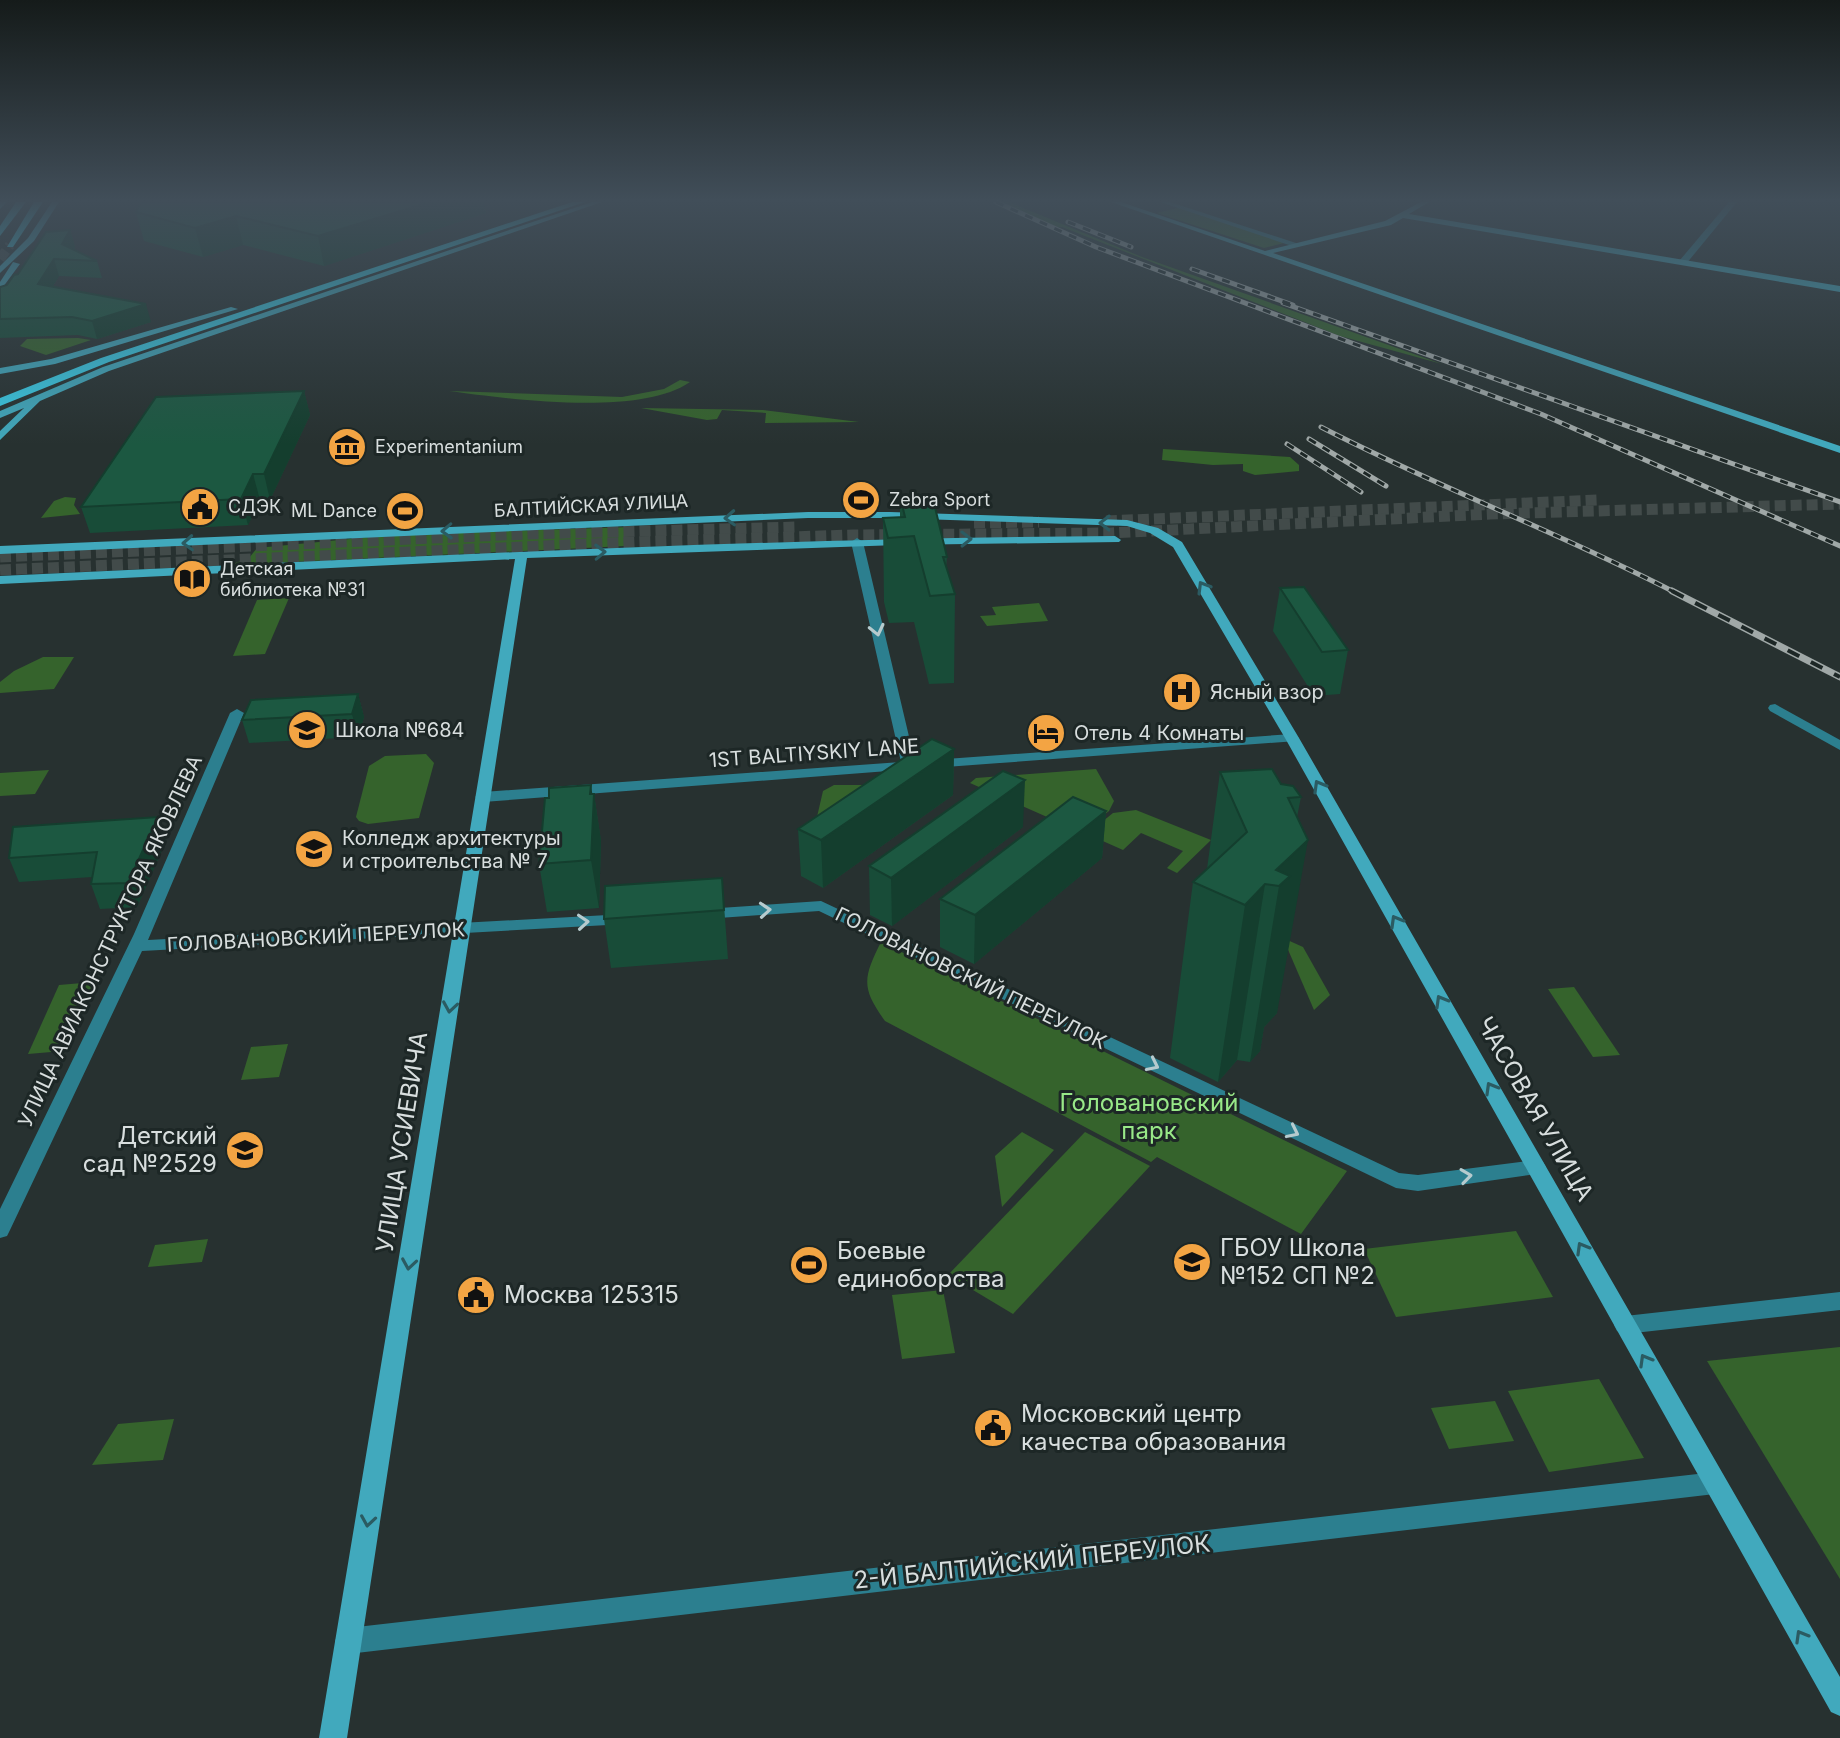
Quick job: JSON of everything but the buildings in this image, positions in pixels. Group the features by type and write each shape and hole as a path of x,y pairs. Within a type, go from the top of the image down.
{"main road":[{"path":"0,393 94,356 313,283"},
{"path":"0,402 90,365 337,283"}],"street":[{"path":"0,415 61,386 355,283"},
{"path":"1352,283 1840,450"},
{"path":"1806,283 1840,289"},
{"path":"212,331 280,302"},
{"path":"0,371 42,365 234,309"},
{"path":"0,437 34,404 61,386"},
{"path":"804,544 829,539 838,531 831,521 808,515"},
{"name":"БАЛТИЙСКАЯ УЛИЦА","path":"0,550 808,515 1127,523 1150,528 1178,545"},
{"path":"0,580 857,542 1028,538 1115,540"},
{"path":"857,542 909,766"},
{"name":"ЧАСОВАЯ УЛИЦА","path":"1178,545 1292,738 1840,1703"},
{"name":"УЛИЦА УСИЕВИЧА","path":"333,1738 522,555"},
{"path":"1775,708 1840,746"},
{"name":"УЛИЦА АВИАКОНСТРУКТОРА ЯКОВЛЕВА","path":"0,1230 6,1204 136,946 237,713"},
{"name":"1ST BALTIYSKIY LANE","path":"483,797 1292,738"},
{"name":"ГОЛОВАНОВСКИЙ ПЕРЕУЛОК","path":"687,915 821,906 1396,1180 1418,1183 1536,1167"},
{"name":"ГОЛОВАНОВСКИЙ ПЕРЕУЛОК","path":"136,946 640,918"},
{"path":"1625,1325 1840,1301"},
{"name":"2-Й БАЛТИЙСКИЙ ПЕРЕУЛОК","path":"348,1641 1715,1483"}],"green space":[{"path":"1205,283 1215,283 1442,364 1340,336"},
{"path":"27,339 91,340 46,355 20,346"},
{"path":"680,380 690,382 668,393 607,402 538,401 449,391 622,397 664,389"},
{"path":"641,408 763,410 859,422 765,423 766,413 722,410 717,419 707,420"},
{"path":"1163,449 1290,457 1299,465 1299,471 1255,475 1243,471 1243,464 1213,465 1162,460"},
{"path":"65,497 76,498 74,505 80,514 41,518 54,501"},
{"path":"629,527 626,546 230,565 249,558 257,548 391,535"},
{"path":"289,598 265,654 233,656 257,600"},
{"path":"1039,603 1048,621 987,626 980,616 996,615 992,607"},
{"path":"43,657 74,657 54,689 0,693 0,682 14,671"},
{"path":"426,754 434,763 419,818 368,824 359,821 356,817 369,766 385,756"},
{"path":"1096,769 1114,801 1109,811 1081,832 970,783 976,778"},
{"path":"49,770 35,794 0,796 0,773"},
{"path":"834,785 897,785 810,847 823,791"},
{"path":"1136,810 1211,840 1177,873 1167,868 1183,851 1141,833 1123,850 1087,834 1113,813"},
{"path":"1283,938 1303,947 1330,995 1314,1010"},
{"name":"Головановский парк","path":"881,942 1347,1171 1301,1234 1157,1157 1151,1162 885,1021 872,1000 867,983"},
{"path":"94,982 63,1051 28,1054 59,985"},
{"path":"1574,987 1620,1055 1593,1057 1548,989"},
{"path":"288,1044 279,1077 241,1080 251,1047"},
{"path":"1022,1132 1054,1150 1002,1207 995,1156"},
{"path":"1085,1132 1150,1166 1013,1314 948,1275"},
{"path":"1516,1231 1553,1297 1396,1317 1364,1249"},
{"path":"208,1239 202,1262 148,1267 155,1245"},
{"path":"943,1290 955,1353 902,1359 892,1295"},
{"path":"1840,1347 1840,1579 1707,1361"},
{"path":"1599,1379 1644,1458 1549,1472 1508,1391"},
{"path":"1495,1401 1514,1441 1449,1449 1431,1408"},
{"path":"174,1419 163,1460 92,1465 118,1424"}],"tunnel":[{"path":"1106,521 1598,500"},
{"path":"0,570 635,542 853,535 1111,533 1490,514 1840,504"},
{"path":"974,523 1039,522"},
{"path":"0,557 526,534 799,527"}],"railway":[{"path":"1192,283 1541,414 1840,546"},
{"path":"1232,283 1293,305"},
{"path":"1283,303 1840,502"},
{"path":"1321,427 1674,592"},
{"path":"1309,439 1386,486"},
{"path":"1287,444 1361,492"},
{"path":"1674,592 1840,677"}],"place":[{"name":"Experimentanium","path":"347,447"},
{"name":"Zebra Sport","path":"861,500"},
{"name":"СДЭК","path":"200,507"},
{"name":"ML Dance","path":"405,511"},
{"name":"Детская библиотека №31","path":"192,579"},
{"name":"Ясный взор","path":"1182,692"},
{"name":"Школа №684","path":"307,730"},
{"name":"Отель 4 Комнаты","path":"1046,733"},
{"name":"Колледж архитектуры и строительства № 7","path":"314,849"},
{"name":"Детский сад №2529","path":"245,1150"},
{"name":"ГБОУ Школа №152 СП №2","path":"1192,1262"},
{"name":"Боевые единоборства","path":"809,1265"},
{"name":"Москва 125315","path":"476,1295"},
{"name":"Московский центр качества образования","path":"993,1428"}]}
